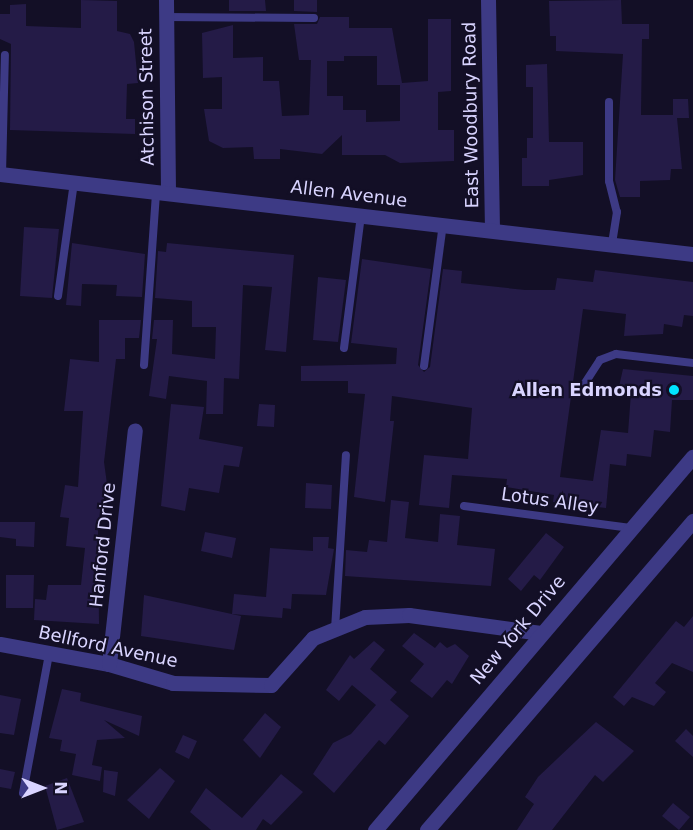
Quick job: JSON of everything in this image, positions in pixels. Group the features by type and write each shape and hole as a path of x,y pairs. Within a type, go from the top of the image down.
{"street":[{"name":"Atchison Street","path":"162,192 166,0"},
{"name":"East Woodbury Road","path":"488,0 492,230"},
{"name":"Allen Avenue","path":"1,174 693,254"},
{"name":"Hanford Drive","path":"110,664 135,430"},
{"name":"New York Drive","path":"375,830 693,457"},
{"path":"427,830 693,521"},
{"name":"Bellford Avenue","path":"0,644 110,664 173,683 271,685 313,638 365,617 409,615 541,633"}],"lane":[{"path":"166,17 314,18"},
{"path":"1,174 4,55"},
{"path":"609,102 609,181 617,212 612,244"},
{"path":"58,296 74,182"},
{"path":"144,365 162,192"},
{"path":"344,348 361,215"},
{"path":"424,366 443,224"},
{"path":"585,383 600,360 616,354 693,363"},
{"path":"335,629 346,455"},
{"name":"Lotus Alley","path":"464,506 631,528"},
{"path":"23,793 49,654"}],"building":[{"path":"81,0 117,1 117,31 130,34 134,42 138,83 127,84 126,119 135,119 135,134 10,130 11,44 0,39 0,14 10,14 10,5 26,4 26,26 81,28"},
{"path":"229,0 265,0 266,11 229,11"},
{"path":"294,0 317,0 317,12 294,11"},
{"path":"621,0 622,24 649,24 649,39 642,39 641,115 673,115 673,99 688,99 689,118 677,118 682,169 671,169 670,180 640,181 640,197 620,197 615,180 623,54 556,51 556,36 550,36 549,1"},
{"path":"320,17 349,17 349,28 392,28 402,83 428,81 428,19 451,19 451,91 438,92 438,130 454,130 454,161 400,163 385,155 342,155 342,135 322,154 280,149 280,159 254,159 253,147 223,148 209,141 204,109 222,109 222,77 203,78 202,33 233,25 233,58 263,57 263,81 279,81 282,116 309,115 311,60 299,60 294,24 317,24","holes":["344,56 377,56 377,85 400,85 400,121 366,122 366,110 343,110 343,96 327,96 327,61 344,61"]},
{"path":"547,64 549,142 583,142 583,175 549,180 549,186 522,186 522,158 527,158 527,138 533,138 533,87 526,87 526,65"},
{"path":"24,227 59,229 52,298 20,296"},
{"path":"72,243 145,254 142,297 116,296 117,285 82,284 81,306 66,305"},
{"path":"167,243 294,255 286,352 265,350 272,287 243,285 239,379 224,378 223,414 206,414 207,381 169,376 166,399 149,396 157,339 152,339 154,320 173,320 172,354 215,359 216,327 192,327 192,301 155,298 158,251 166,252"},
{"path":"362,259 431,269 418,365 424,372 430,367 443,269 462,271 461,283 525,290 555,290 557,278 593,282 595,270 693,282 693,316 684,315 682,327 664,324 663,334 624,336 626,314 583,309 560,477 593,481 601,430 628,433 631,393 618,391 623,369 693,376 693,400 672,400 670,432 654,430 651,457 627,454 626,466 610,464 606,508 553,502 554,495 506,487 507,479 452,475 449,508 419,505 424,455 468,459 472,408 392,396 390,421 394,421 385,502 354,497 365,394 348,393 348,381 301,381 301,366 396,364 397,348 351,343"},
{"path":"318,277 346,280 338,342 313,340"},
{"path":"99,320 141,320 139,338 125,338 125,359 116,359 104,462 107,484 98,528 99,624 34,620 35,599 46,600 48,585 81,585 85,548 66,546 69,518 60,517 65,485 78,487 83,411 64,411 70,359 99,362"},
{"path":"171,404 204,407 199,439 243,447 239,467 224,465 219,493 189,488 185,511 161,506"},
{"path":"259,404 275,405 274,427 257,426"},
{"path":"306,483 332,485 331,509 305,508"},
{"path":"391,500 409,502 405,538 438,542 440,514 460,516 457,545 495,549 491,586 345,576 346,550 367,552 369,540 387,542"},
{"path":"0,522 35,522 34,547 16,546 16,539 0,537"},
{"path":"205,532 236,538 232,558 201,551"},
{"path":"546,533 564,547 540,580 534,575 521,591 508,579"},
{"path":"313,537 329,537 328,548 334,549 326,595 292,594 291,609 283,608 282,618 232,614 234,594 266,597 270,548 313,551"},
{"path":"6,575 34,575 33,608 6,608"},
{"path":"144,595 241,616 234,650 141,636"},
{"path":"693,616 693,672 672,663 655,683 666,692 654,706 632,697 624,706 613,697 676,621 684,627"},
{"path":"414,633 435,648 440,642 447,648 455,644 469,656 452,684 447,680 432,698 410,681 424,664 402,646"},
{"path":"374,641 385,650 370,669 397,692 390,700 409,716 385,745 379,740 334,793 313,774 333,743 351,734 376,705 352,685 339,701 326,690 350,655 354,659"},
{"path":"62,689 81,693 80,701 142,716 139,736 104,720 125,738 97,740 92,765 102,767 100,781 72,775 76,754 60,751 62,740 49,738"},
{"path":"0,695 21,699 14,735 0,733"},
{"path":"265,713 281,727 260,758 243,740"},
{"path":"596,722 634,751 603,782 595,775 552,830 517,830 534,804 525,797 538,777"},
{"path":"686,729 693,736 693,757 675,741"},
{"path":"183,735 197,741 189,759 175,752"},
{"path":"160,768 175,781 149,819 127,800"},
{"path":"0,769 15,772 11,789 0,787"},
{"path":"104,770 118,772 115,796 103,792"},
{"path":"281,774 303,792 271,825 263,819 256,830 211,830 190,812 206,788 242,818"},
{"path":"67,778 84,822 57,830 45,786"},
{"path":"673,803 690,817 679,830 662,816"}],"place":[{"name":"Allen Edmonds","path":"674,390"}]}
